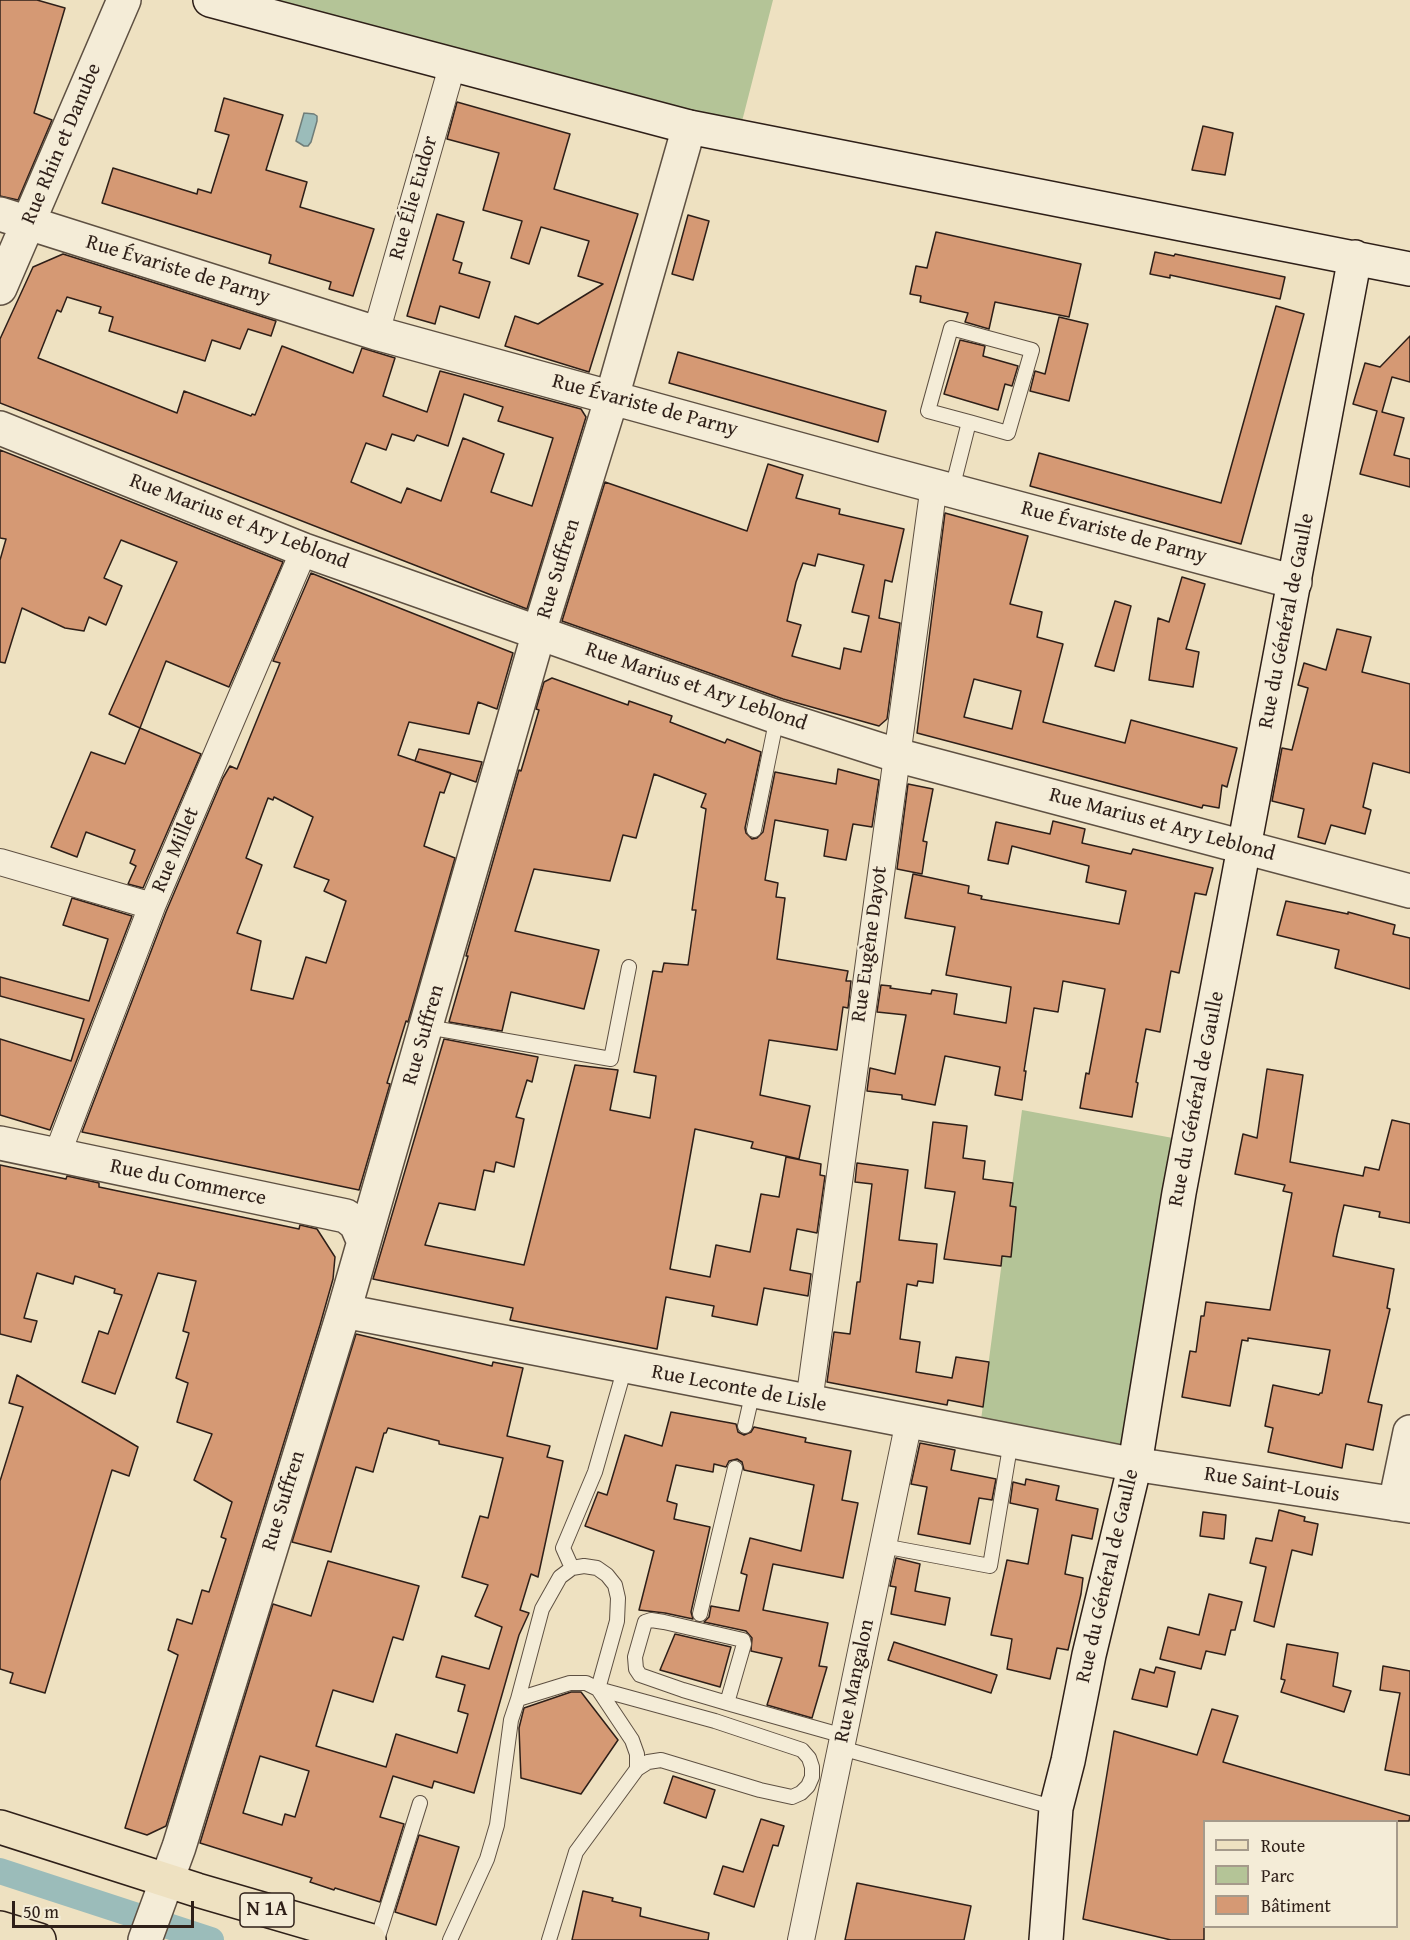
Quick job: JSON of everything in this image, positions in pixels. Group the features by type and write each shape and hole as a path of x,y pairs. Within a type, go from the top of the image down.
{"main road":[{"name":"N 1A","path":"0,1827 162,1893 369,1940"},
{"path":"0,1928 39,1940"}],"street":[{"name":"Rue Rhin et Danube","path":"0,288 14,219 124,0"},
{"path":"210,0 690,127 1410,269"},
{"name":"Rue Élie Eudor","path":"376,333 453,63"},
{"name":"Rue Suffren","path":"145,1939 179,1847 344,1311 539,632 612,397 690,127"},
{"name":"Rue Évariste de Parny","path":"14,219 376,333 1295,582"},
{"name":"Rue du Général de Gaulle","path":"1046,1940 1056,1808 1068,1761 1089,1655 1135,1464 1179,1193 1355,257"},
{"name":"Rue Marius et Ary Leblond","path":"0,428 304,550 777,717 896,755 1410,891"},
{"name":"Rue Eugène Dayot","path":"808,1402 896,755 943,487"},
{"name":"Rue Millet","path":"57,1155 152,906 304,550"},
{"path":"0,861 152,906"},
{"name":"Rue du Commerce","path":"0,1143 346,1216 356,1224 363,1240"},
{"name":"Rue Leconte de Lisle","path":"344,1311 1135,1464"},
{"name":"Rue Mangalon","path":"801,1940 909,1421"},
{"path":"1403,1505 1410,1432"},
{"name":"Rue Saint-Louis","path":"1135,1464 1403,1505"}],"lane":[{"path":"951,327 1032,350 1008,433 969,422 928,411 951,327"},
{"path":"943,487 969,422"},
{"path":"754,830 777,717"},
{"path":"427,1028 611,1059 629,967"},
{"path":"572,1568 563,1548 595,1472 625,1367"},
{"path":"745,1426 753,1391"},
{"path":"883,1546 990,1566 1011,1441"},
{"path":"700,1614 735,1468"},
{"path":"450,1940 487,1859 497,1826 511,1720 542,1609 560,1577 572,1568 584,1566 597,1568 615,1585 618,1598 617,1622 598,1689 632,1740 637,1754 637,1769"},
{"path":"727,1702 744,1644 743,1640 664,1622 651,1620 645,1622 634,1657 636,1669 640,1675 842,1742 1056,1808"},
{"path":"518,1699 570,1683 586,1683 598,1689 715,1721 802,1750 809,1758 812,1767 812,1777 808,1786 801,1793 792,1797 760,1790 661,1760 648,1762 637,1769 576,1852 549,1940"},
{"path":"377,1940 420,1803"}],"green space":[{"path":"210,0 773,0 738,137"},
{"path":"1022,1110 1189,1141 1135,1464 979,1435"}],"water":[{"path":"304,113 317,116 308,146 296,141"}],"building":[{"path":"0,0 37,0 65,8 34,113 52,120 18,200 0,196"},
{"path":"224,98 283,115 266,170 307,182 300,207 374,229 353,296 329,289 331,282 269,263 271,255 102,203 113,168 197,194 198,189 211,193 229,135 215,131"},
{"path":"457,102 570,134 554,189 638,214 589,372 505,346 515,316 538,324 603,284 578,276 589,241 541,227 529,264 511,258 522,221 483,210 499,153 447,139"},
{"path":"1203,126 1233,133 1225,175 1192,170"},
{"path":"437,214 464,222 453,260 462,263 459,273 490,282 479,318 440,306 435,324 407,316"},
{"path":"688,215 709,221 693,280 672,274"},
{"path":"936,232 1081,264 1069,317 995,302 989,329 965,322 968,313 920,302 921,296 910,294 916,266 927,268"},
{"path":"1155,252 1174,256 1175,254 1285,277 1280,299 1170,275 1170,278 1150,274"},
{"path":"63,254 276,321 271,336 248,329 240,349 212,340 205,361 109,331 113,317 99,313 101,307 67,297 61,312 57,310 38,358 177,413 184,391 251,416 255,415 282,346 353,373 362,348 395,358 383,396 427,412 440,371 581,409 586,417 527,609 0,403 0,339 33,267","holes":["464,394 503,407 498,421 553,438 532,506 491,492 504,454 463,438 441,501 407,488 401,503 351,482 366,443 386,450 392,434 414,441 417,435 448,446"]},
{"path":"1276,306 1304,314 1241,544 1030,486 1039,453 1221,503"},
{"path":"1059,317 1088,324 1069,401 1030,391 1035,371 1045,374"},
{"path":"1410,336 1410,382 1392,377 1382,412 1404,418 1394,455 1410,459 1410,487 1360,474 1377,411 1353,404 1365,363 1380,367"},
{"path":"960,340 985,346 983,356 1018,366 1012,386 1005,384 998,410 944,394"},
{"path":"678,352 886,411 878,442 669,383"},
{"path":"0,450 283,562 229,687 166,661 140,728 109,714 177,562 121,540 104,578 122,586 106,625 89,617 84,631 65,628 22,608 5,663 0,662 0,560 6,539 0,538"},
{"path":"768,464 803,475 796,498 840,509 839,514 904,529 892,582 885,580 879,618 900,623 887,719 879,726 783,699 562,621 605,482 747,531","holes":["818,554 864,565 852,612 869,616 861,652 844,648 840,669 792,656 801,625 787,621 803,563 815,566"]},
{"path":"945,513 1028,536 1010,604 1042,612 1037,637 1063,644 1043,722 1125,743 1131,720 1237,748 1227,787 1222,785 1219,808 1203,805 1202,808 917,733","holes":["974,679 1021,691 1012,729 964,717"]},
{"path":"311,573 513,653 497,709 478,702 469,734 409,722 398,755 451,773 444,793 440,792 424,846 455,858 408,1022 406,1021 387,1083 390,1084 359,1190 82,1132 166,912 223,778 230,766 237,769 280,663 273,661","holes":["274,797 313,817 294,867 329,880 324,891 346,901 326,963 306,957 293,999 251,990 261,941 237,933 262,865 246,858 268,798 273,800"]},
{"path":"1182,577 1205,584 1186,649 1199,652 1193,687 1149,680 1158,618 1169,622"},
{"path":"1115,601 1131,606 1114,671 1095,666"},
{"path":"1337,629 1371,637 1362,672 1410,684 1410,773 1373,763 1363,807 1371,810 1365,834 1331,825 1325,844 1298,837 1304,809 1272,801 1282,748 1292,750 1308,688 1298,685 1304,663 1326,670"},
{"path":"552,678 628,705 629,701 672,716 670,722 725,743 727,739 761,752 745,828 746,833 752,839 757,838 763,832 775,772 836,784 838,769 879,780 872,827 853,824 846,860 824,856 828,830 775,820 765,880 778,883 776,897 785,898 777,959 848,971 846,981 851,981 848,1008 843,1007 837,1050 769,1040 760,1095 810,1106 799,1159 751,1148 753,1142 695,1129 670,1269 710,1277 716,1245 750,1252 761,1194 779,1197 786,1157 821,1164 820,1175 825,1176 817,1233 797,1229 790,1270 811,1274 808,1296 764,1288 757,1325 712,1316 714,1306 666,1297 657,1349 510,1320 513,1308 373,1279 444,1039 538,1057 532,1082 527,1080 516,1117 524,1119 514,1167 496,1162 494,1172 484,1170 475,1210 439,1203 425,1245 524,1265 575,1065 618,1070 610,1110 650,1118 656,1076 634,1072 653,971 662,972 664,963 688,965 696,910 692,910 706,809 701,807 706,794 654,774 636,838 623,835 610,881 534,869 515,931 599,950 584,1009 511,992 502,1031 449,1022 519,770 521,771 539,710 536,709 544,682"},
{"path":"140,728 201,754 143,888 128,884 136,866 130,863 135,850 86,832 77,857 51,847 91,752 125,764"},
{"path":"419,749 482,762 476,782 415,761"},
{"path":"908,784 933,789 923,841 927,842 922,874 897,869"},
{"path":"1053,821 1085,829 1082,843 1131,854 1133,849 1213,868 1206,895 1195,893 1179,973 1171,971 1160,1032 1146,1029 1132,1117 1080,1108 1086,1073 1089,1074 1105,989 1063,981 1058,1012 1034,1008 1022,1100 995,1095 1000,1067 945,1056 935,1105 902,1099 902,1095 867,1091 870,1068 895,1074 906,1015 877,1012 881,985 931,994 932,990 957,994 954,1014 1006,1023 1011,987 946,975 955,927 905,918 913,874 969,886 968,893 982,896 981,899 1119,924 1126,891 1086,882 1089,866 1012,846 1008,864 988,860 996,822 1050,834"},
{"path":"72,898 132,916 50,1130 0,1115 0,1039 71,1061 84,1019 0,996 0,977 89,1001 108,939 63,925"},
{"path":"1286,901 1348,914 1348,912 1395,925 1393,934 1410,938 1410,989 1335,968 1339,950 1277,935"},
{"path":"1267,1069 1303,1075 1290,1162 1363,1176 1365,1167 1379,1170 1392,1120 1410,1124 1410,1223 1379,1217 1380,1212 1344,1205 1337,1235 1333,1256 1394,1269 1387,1308 1390,1309 1368,1402 1382,1405 1373,1450 1346,1444 1342,1468 1268,1452 1273,1428 1265,1426 1273,1385 1319,1395 1322,1393 1330,1350 1248,1338 1248,1341 1242,1340 1230,1406 1182,1397 1190,1351 1196,1352 1201,1316 1204,1316 1206,1302 1270,1310 1292,1193 1283,1191 1285,1185 1235,1174 1243,1134 1257,1138"},
{"path":"933,1122 967,1126 963,1158 985,1161 983,1179 1013,1183 1010,1206 1016,1207 1011,1257 1002,1256 1001,1266 944,1259 955,1192 925,1188"},
{"path":"857,1163 908,1170 899,1240 937,1244 933,1283 918,1281 917,1286 907,1284 900,1339 920,1342 916,1372 952,1378 956,1357 989,1362 983,1407 948,1400 947,1405 827,1382 834,1332 850,1334 857,1282 860,1282 872,1184 855,1182"},
{"path":"0,1165 66,1179 67,1176 99,1183 99,1187 299,1229 300,1225 317,1229 335,1257 333,1279 320,1325 166,1826 147,1835 125,1828 178,1655 168,1650 177,1619 192,1624 202,1590 209,1592 226,1539 221,1537 232,1502 194,1480 212,1434 177,1422 188,1383 176,1378 189,1333 183,1331 196,1281 158,1273 115,1394 82,1382 99,1331 108,1334 122,1295 114,1293 115,1289 75,1276 73,1284 37,1273 24,1318 37,1321 31,1342 0,1334"},
{"path":"356,1334 492,1366 493,1362 523,1368 507,1436 550,1446 547,1457 563,1461 538,1577 531,1574 520,1610 529,1613 519,1635 474,1793 434,1781 432,1788 393,1776 380,1817 404,1824 380,1902 335,1888 334,1890 310,1882 312,1878 200,1843 273,1604 311,1616 328,1561 419,1586 403,1640 393,1637 373,1702 333,1690 316,1746 386,1767 396,1734 457,1753 468,1714 458,1711 465,1685 436,1677 442,1656 489,1669 502,1627 475,1616 488,1585 462,1577 480,1516 488,1518 503,1458 439,1444 439,1441 388,1428 384,1433 373,1472 356,1467 331,1552 292,1542","holes":["260,1756 309,1771 295,1817 285,1814 282,1825 243,1813"]},
{"path":"17,1375 138,1447 129,1476 112,1470 45,1693 10,1683 13,1673 0,1669 0,1481 23,1407 9,1403"},
{"path":"671,1412 736,1424 738,1432 744,1435 751,1432 754,1427 806,1438 805,1442 851,1451 842,1500 858,1503 843,1578 773,1564 763,1610 828,1623 819,1666 827,1667 812,1718 767,1705 782,1658 751,1651 752,1638 746,1631 704,1622 709,1617 711,1606 739,1611 747,1575 741,1573 750,1538 801,1551 814,1485 744,1470 742,1462 737,1459 729,1461 726,1467 714,1464 713,1472 676,1465 667,1501 677,1504 674,1519 710,1527 691,1612 693,1619 639,1610 654,1551 585,1526 598,1492 607,1495 625,1435 662,1446"},
{"path":"920,1443 955,1450 951,1470 996,1479 992,1500 979,1498 970,1544 918,1534 927,1487 911,1484"},
{"path":"1026,1479 1059,1486 1056,1500 1098,1509 1092,1539 1072,1535 1065,1574 1083,1578 1081,1594 1068,1650 1057,1648 1050,1679 1007,1669 1012,1639 991,1635 1007,1560 1028,1564 1038,1509 1010,1503 1013,1482 1025,1485"},
{"path":"1279,1510 1305,1517 1304,1521 1318,1524 1312,1555 1292,1550 1274,1627 1254,1621 1266,1567 1250,1563 1256,1538 1272,1541"},
{"path":"1203,1512 1226,1515 1224,1539 1200,1536"},
{"path":"896,1558 920,1564 915,1591 950,1598 945,1625 891,1614 896,1587 890,1586"},
{"path":"1209,1594 1242,1602 1235,1630 1231,1630 1225,1655 1206,1651 1201,1669 1160,1659 1168,1627 1199,1635"},
{"path":"675,1634 731,1647 720,1687 660,1670"},
{"path":"894,1642 997,1675 991,1693 888,1660"},
{"path":"1287,1644 1338,1653 1333,1686 1351,1691 1344,1712 1281,1692 1285,1680 1281,1679"},
{"path":"1383,1666 1410,1671 1410,1775 1385,1770 1400,1693 1380,1690"},
{"path":"1156,1667 1175,1672 1167,1707 1132,1699 1140,1669 1154,1673"},
{"path":"571,1692 581,1692 618,1740 581,1794 521,1778 519,1728 524,1708"},
{"path":"1212,1709 1238,1716 1223,1762 1410,1816 1409,1821 1203,1820 1204,1940 1171,1940 1083,1919 1114,1731 1197,1755"},
{"path":"673,1776 715,1790 706,1818 664,1803"},
{"path":"761,1819 784,1826 778,1846 773,1845 754,1907 714,1894 723,1866 743,1872"},
{"path":"419,1835 459,1847 436,1925 395,1912"},
{"path":"857,1883 971,1906 964,1940 845,1940"},
{"path":"583,1891 641,1908 640,1916 709,1933 708,1940 572,1940"}],"waterway":[{"path":"0,1871 211,1940"}]}
